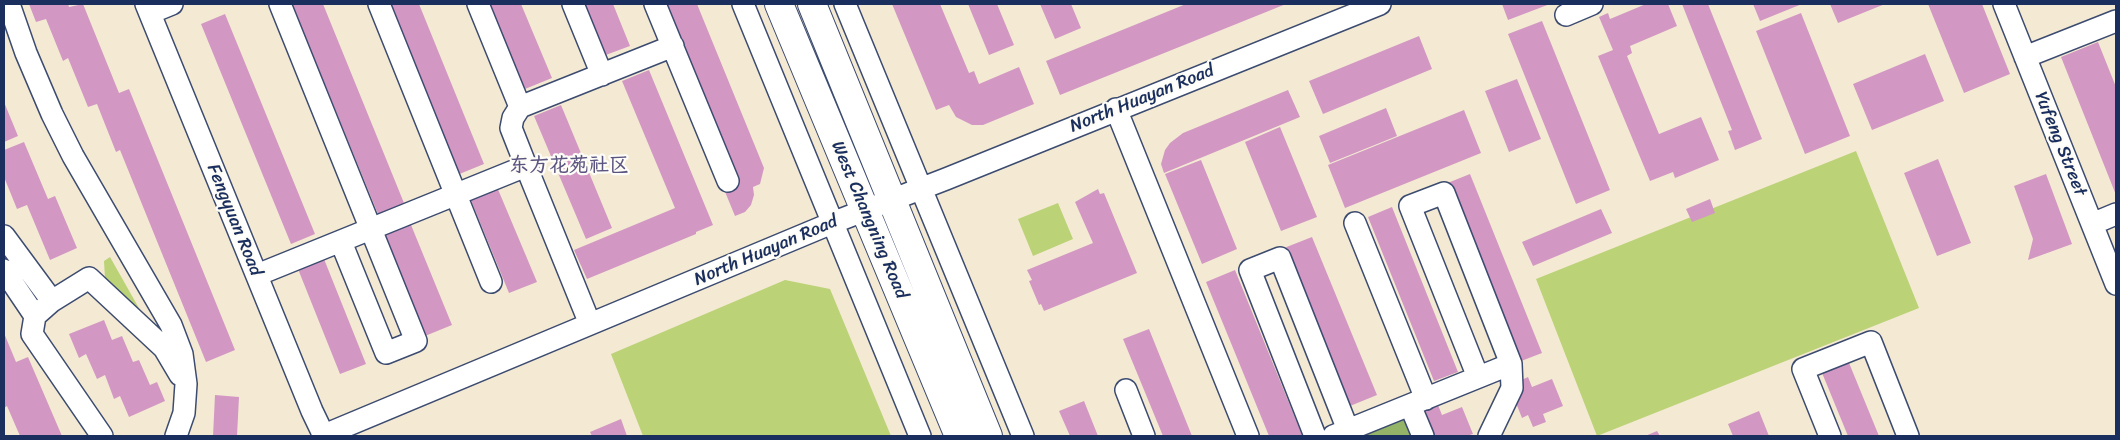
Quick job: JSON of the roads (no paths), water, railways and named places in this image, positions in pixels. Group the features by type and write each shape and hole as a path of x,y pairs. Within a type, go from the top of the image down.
{"main road":[{"name":"West Changning Road","path":"779,4 959,436"},
{"name":"West Changning Road","path":"812,4 988,436"}],"street":[{"path":"9,4 26,53 72,156 171,325 182,354 186,384 184,413 176,436"},
{"path":"148,8 172,4"},
{"path":"280,4 416,341 386,354 341,242"},
{"path":"379,4 491,282"},
{"path":"478,4 520,107"},
{"path":"573,4 602,75"},
{"path":"655,4 728,181"},
{"name":"West Changning Road","path":"743,4 920,436"},
{"path":"845,4 1023,436"},
{"name":"North Huayan Road","path":"324,436 866,209 946,179 1380,4"},
{"path":"1566,14 1592,4"},
{"name":"Yufeng Street","path":"2004,4 2116,284"},
{"name":"Fengyuan Road","path":"148,8 256,275 324,436"},
{"path":"2025,57 2116,21"},
{"path":"590,324 511,128 513,118 520,107 673,46"},
{"path":"1116,109 1248,436"},
{"path":"256,275 456,196 526,166"},
{"path":"1478,377 1410,206 1444,193 1511,364 1512,388 1489,436"},
{"path":"2092,224 2116,214"},
{"path":"1355,223 1418,402 1423,436"},
{"path":"4,236 52,302"},
{"path":"1315,436 1250,270 1280,258 1340,433 1511,364"},
{"path":"4,270 34,316 32,334 102,436"},
{"path":"34,316 89,278 164,348 186,384"},
{"path":"1830,436 1803,369 1871,342 1908,436"},
{"path":"1126,390 1144,436"}],"district":[{"name":"东方花苑社区","path":"569,166"}]}
